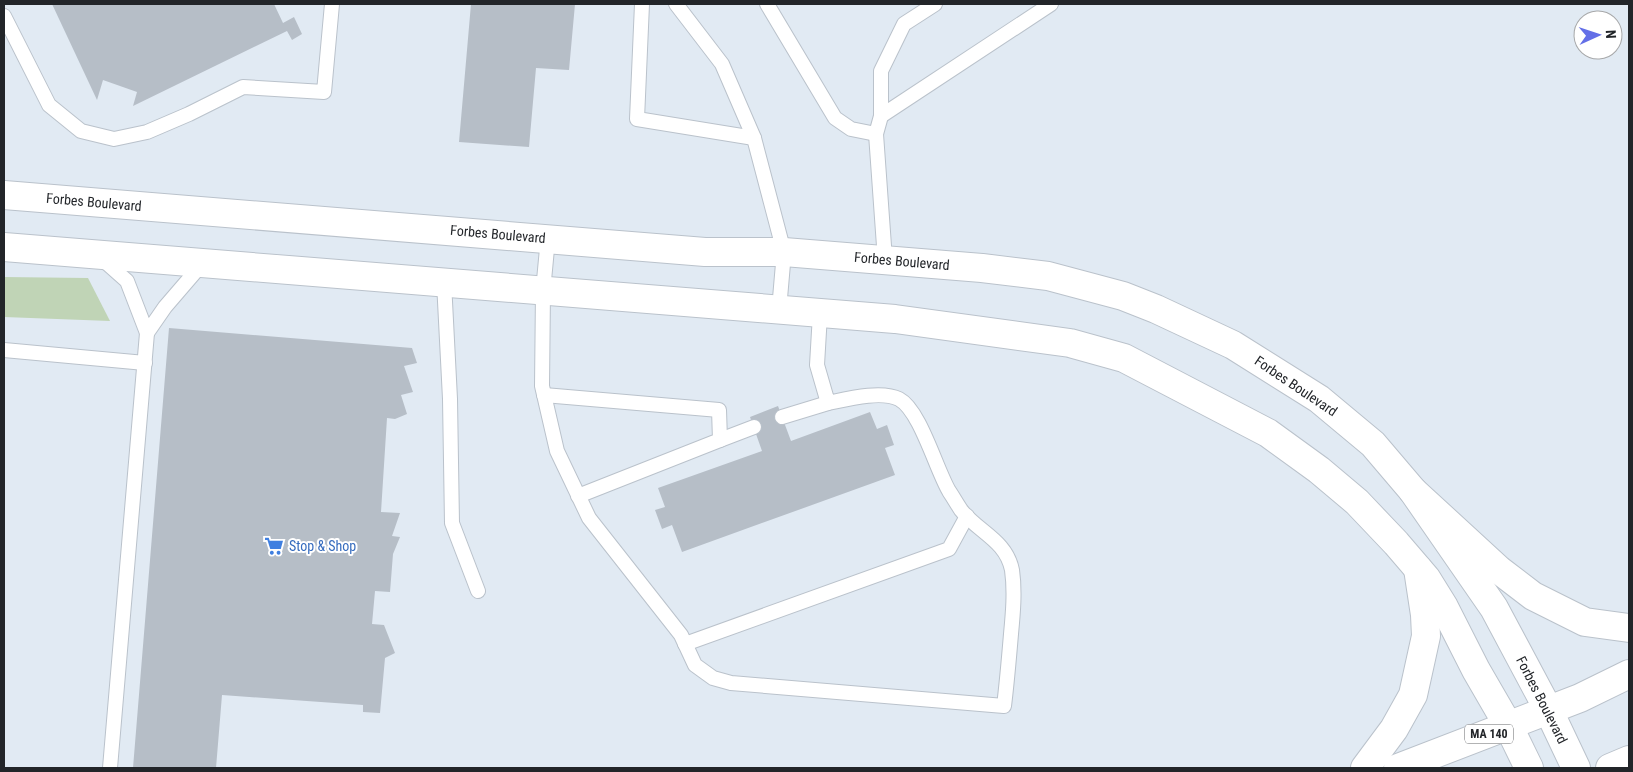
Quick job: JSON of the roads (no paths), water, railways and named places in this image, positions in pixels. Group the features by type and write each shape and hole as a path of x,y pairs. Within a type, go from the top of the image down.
{"main road":[{"name":"Forbes Boulevard","path":"4,195 705,252 784,252 982,268 1048,276 1123,296 1156,309 1233,345 1319,399 1373,444 1412,491 1494,608 1549,711 1576,768"},
{"path":"4,247 895,319 1070,343 1124,358 1217,406 1275,439 1319,470 1357,502 1426,578 1444,607 1529,768"},
{"path":"1412,491 1499,570 1533,596 1586,622 1629,628"},
{"path":"1365,768 1394,729 1413,695 1426,636 1418,569"},
{"name":"MA 140","path":"1398,768 1549,711 1629,674"},
{"path":"1610,768 1629,760"}],"lane":[{"path":"4,16 49,105 81,131 114,139 147,132 189,114 242,87 324,92 332,4"},
{"path":"642,4 637,118 754,138"},
{"path":"676,4 722,64 754,138 784,252 779,310"},
{"path":"766,4 835,118 851,129 876,134"},
{"path":"885,260 876,134 881,116 881,71 904,24 935,4"},
{"path":"881,116 1051,4"},
{"path":"548,238 544,291 542,386 557,451 589,518 681,635 695,664 713,678 730,683 1004,706 1014,605 1012,568 1000,545 962,511 946,484 920,426 908,405 900,399 890,396 861,397 828,403 782,417"},
{"path":"97,255 127,281 147,332 110,768"},
{"path":"147,332 202,264"},
{"path":"444,282 450,399 452,523 478,591"},
{"path":"820,314 817,365 828,403"},
{"path":"4,350 145,363"},
{"path":"544,395 719,410 720,440"},
{"path":"578,496 754,427"},
{"path":"685,644 949,549 967,516"}],"place":[{"name":"Stop & Shop","path":"274,546"}]}
